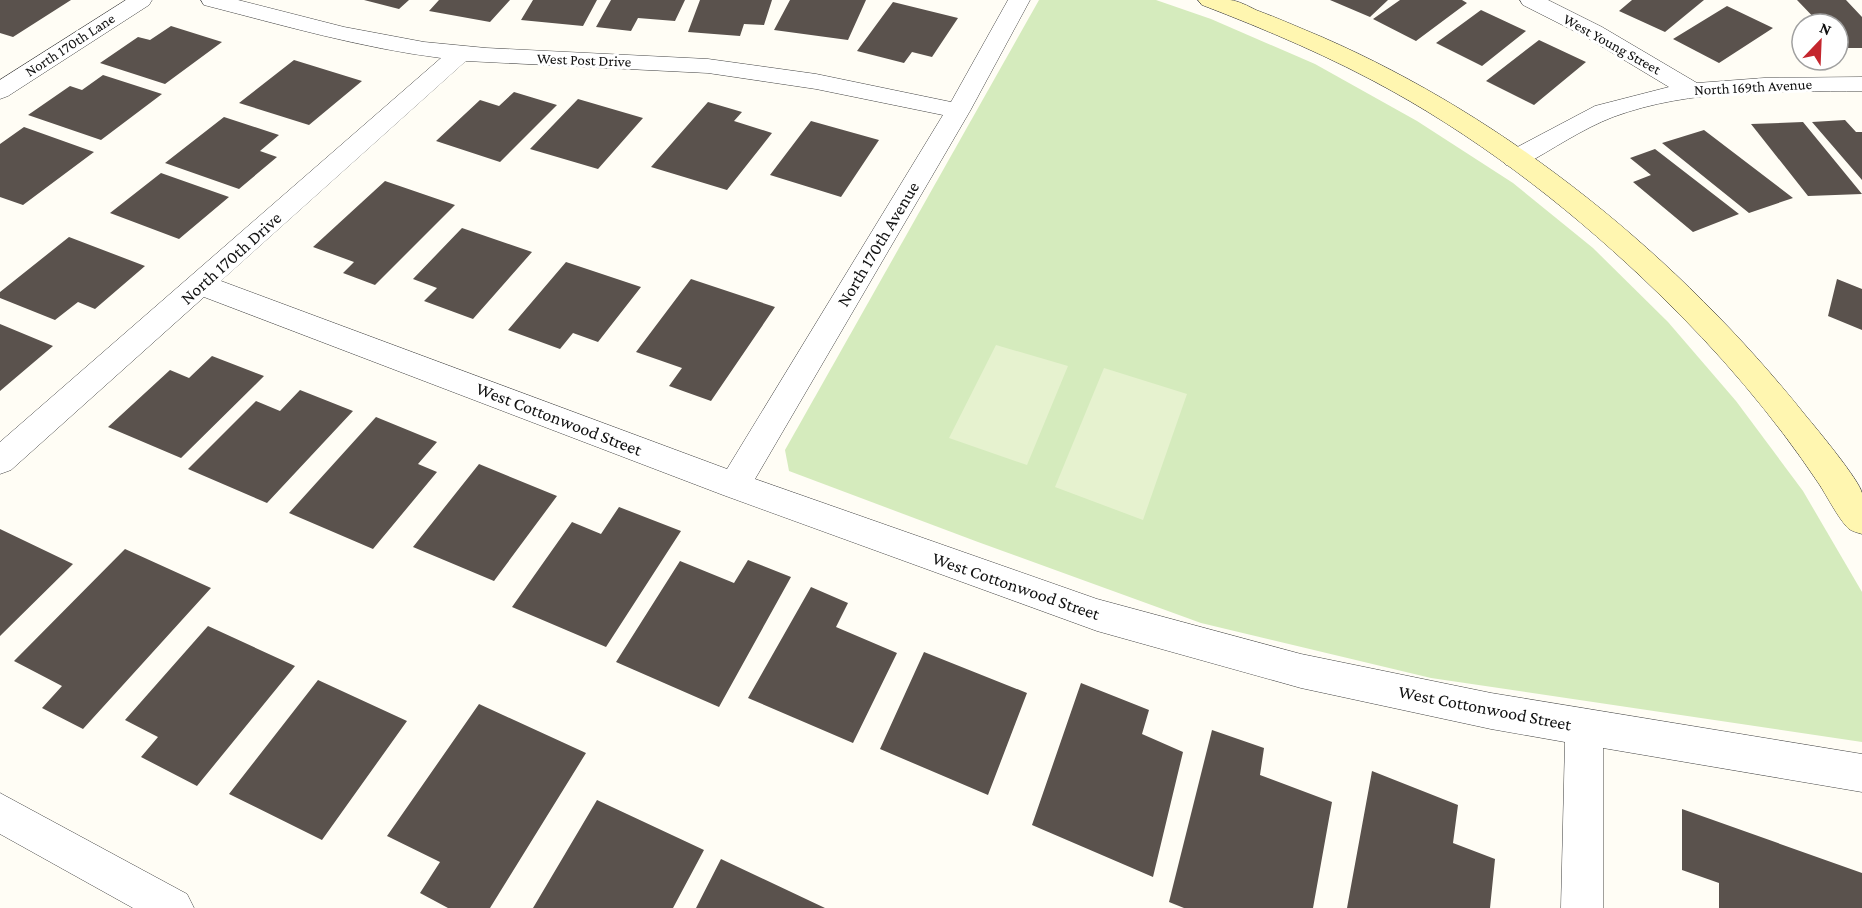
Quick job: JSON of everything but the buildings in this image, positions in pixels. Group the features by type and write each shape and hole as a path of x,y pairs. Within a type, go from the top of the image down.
{"street":[{"name":"North 170th Lane","path":"0,91 141,0"},
{"name":"West Post Drive","path":"212,0 297,22 423,49 461,53 672,63 758,72 838,84 958,111"},
{"name":"North 170th Avenue","path":"734,485 958,111 1019,0"},
{"path":"1210,0 1252,16 1366,68 1426,101 1515,159 1584,210 1637,256 1685,303 1778,404 1862,519"},
{"name":"West Young Street","path":"1531,0 1594,32 1692,90"},
{"name":"North 170th Drive","path":"0,461 461,53"},
{"name":"North 169th Avenue","path":"1515,159 1603,112 1649,99 1692,90 1749,85 1862,84"},
{"name":"West Cottonwood Street","path":"201,285 734,485 1097,615 1301,671 1491,711 1862,773"},
{"path":"1582,908 1584,727"},
{"path":"0,812 173,908"}],"green space":[{"path":"1039,0 1156,0 1211,19 1315,64 1417,121 1513,183 1593,248 1668,322 1736,401 1803,491 1862,592 1862,742 1431,678 1201,623 789,471 785,450"},
{"path":"996,345 1068,366 1027,465 949,438"},
{"path":"1104,368 1187,394 1143,520 1055,487"}]}
